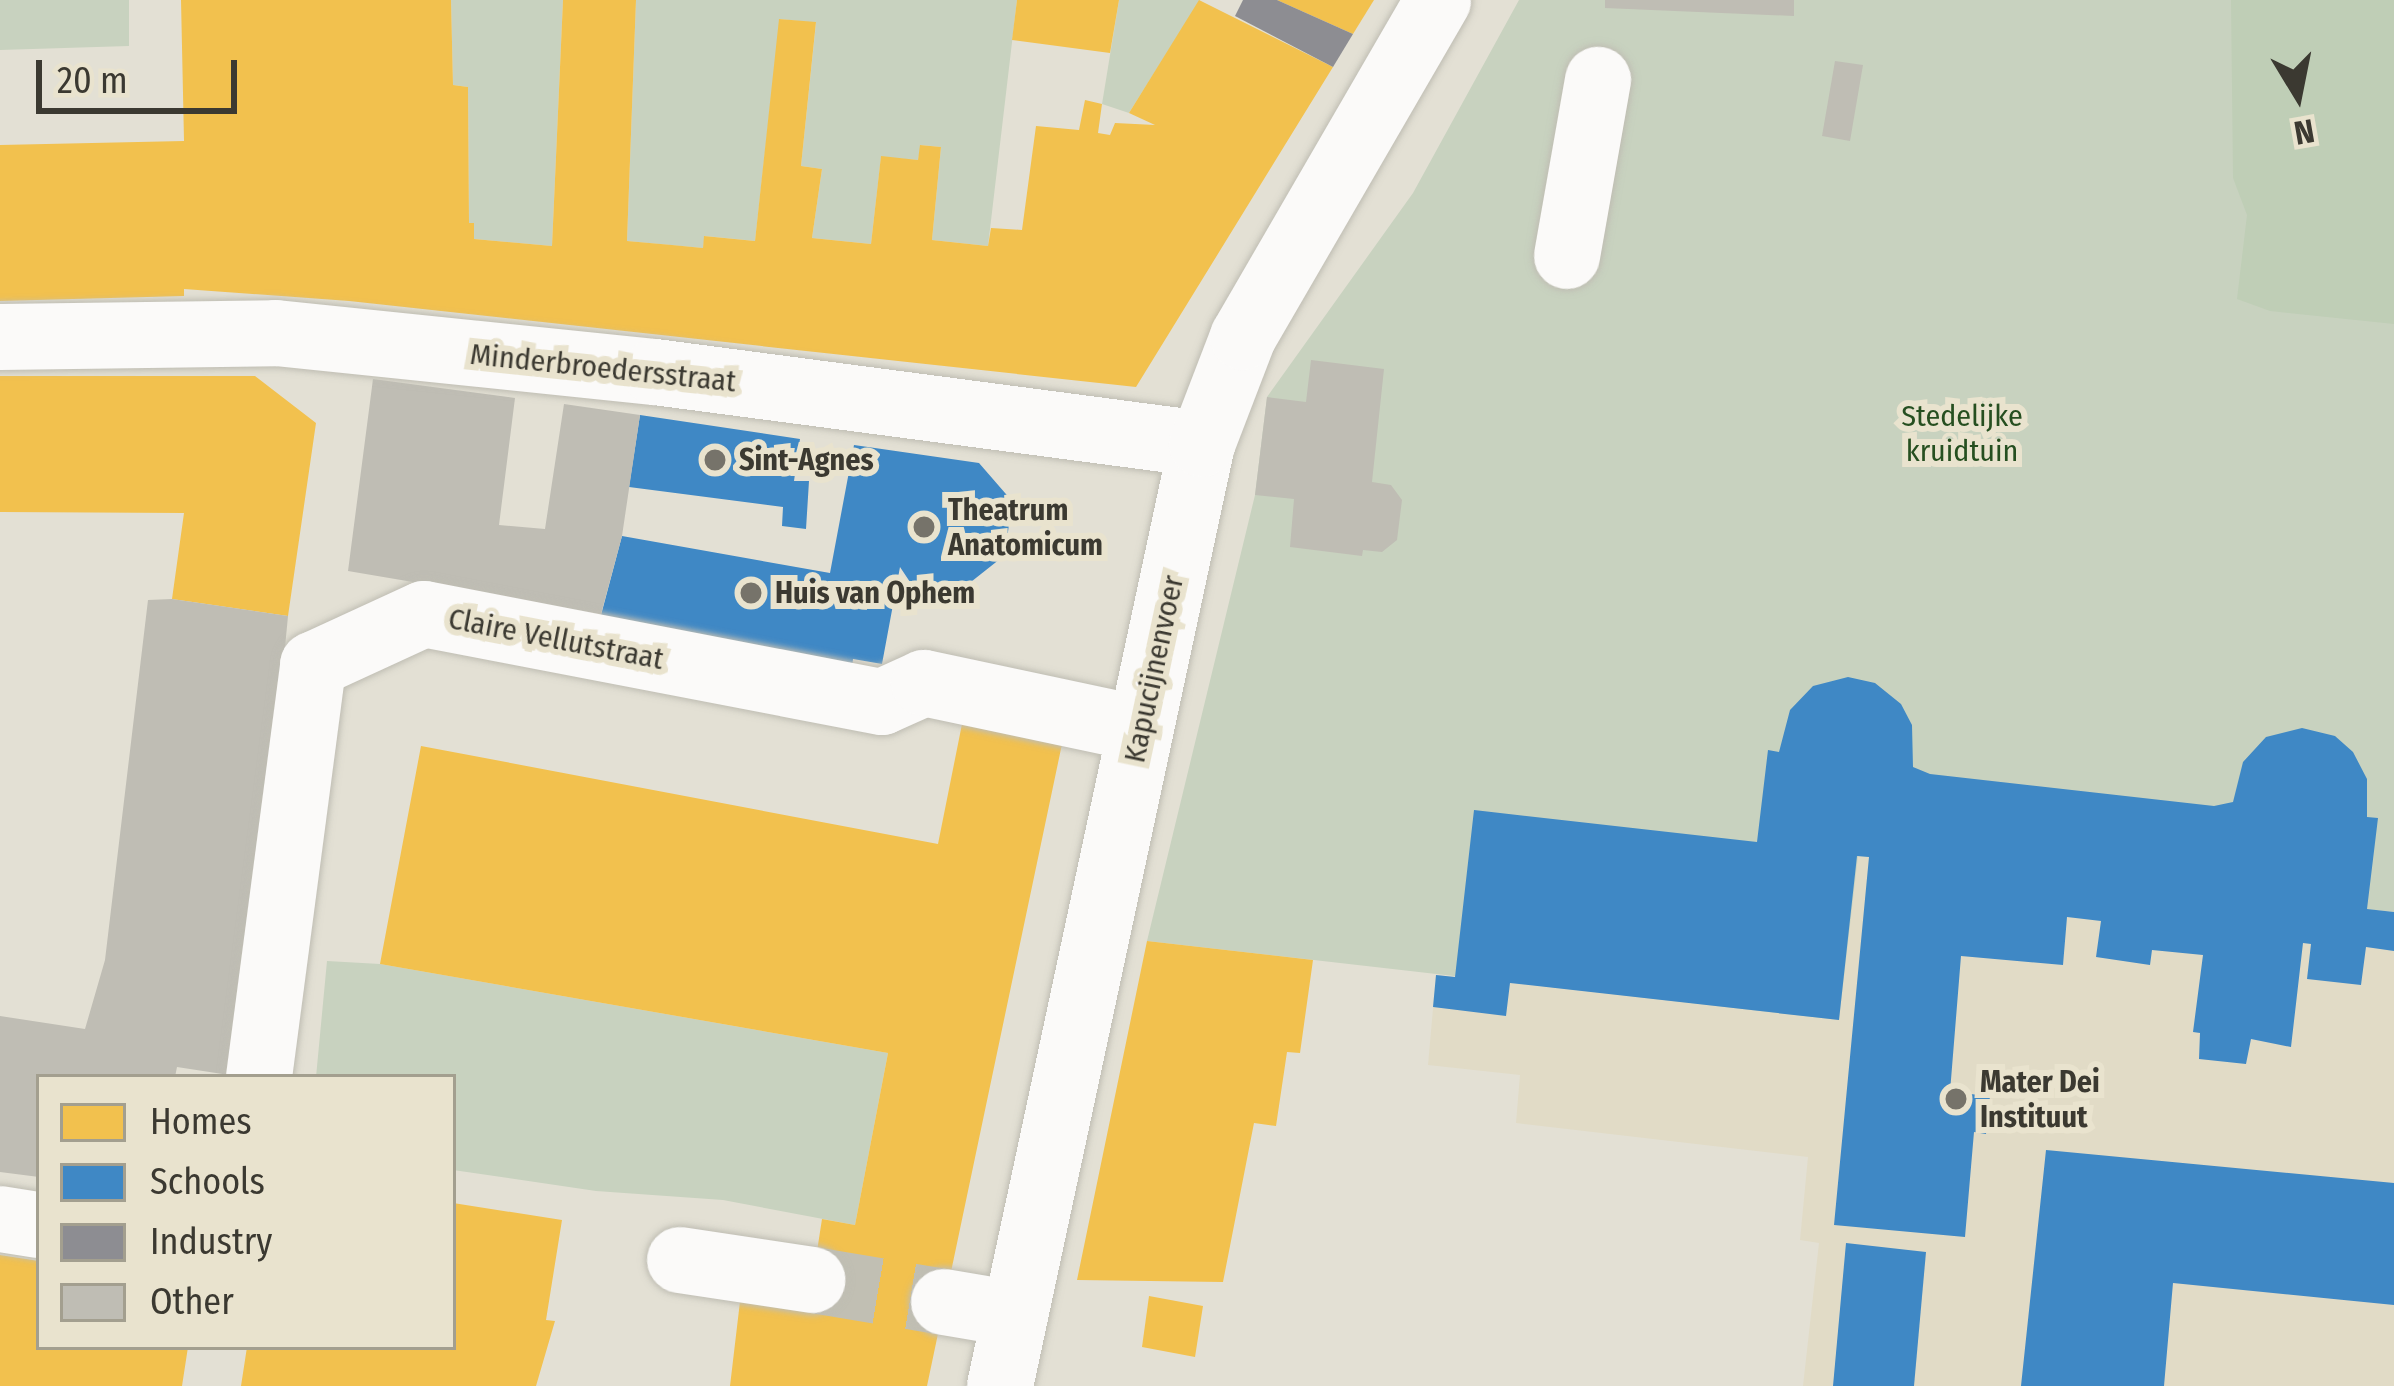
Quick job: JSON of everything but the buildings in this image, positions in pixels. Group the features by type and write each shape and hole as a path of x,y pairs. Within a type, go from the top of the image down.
{"street":[{"name":"Kapucijnenvoer","path":"1000,1386 1202,444 1243,337 1438,0"},
{"path":"1567,256 1598,80"},
{"name":"Minderbroedersstraat","path":"0,337 276,333 655,372 1202,444"},
{"name":"Claire Vellutstraat","path":"259,1074 314,665 424,614 882,702 924,683 1140,729"},
{"path":"0,1219 36,1225"},
{"path":"680,1260 813,1280"},
{"path":"944,1302 1015,1314"}],"shaded area":[{"name":"Mater Dei Instituut","path":"1857,856 2394,912 2394,1386 1803,1386 1819,1243 1800,1240 1808,1157 1516,1123 1520,1075 1428,1065 1436,975 1839,1019"}],"green space":[{"path":"0,0 129,0 129,46 0,50"},
{"path":"451,0 563,0 552,246 474,239 469,223 468,87 453,85"},
{"path":"636,0 1017,0 988,246 932,240 941,147 921,145 918,160 881,157 871,244 812,238 822,169 801,166 816,23 780,19 755,241 705,236 703,248 627,241"},
{"path":"1119,0 1200,0 1129,113 1102,104"},
{"name":"Stedelijke kruidtuin","path":"1519,0 2394,0 2394,912 1858,856 1839,1020 1147,941 1255,495 1267,397 1413,193"},
{"path":"2231,0 2394,0 2394,324 2270,311 2237,299 2247,215 2233,178"},
{"path":"327,961 380,964 888,1053 855,1225 723,1200 596,1191 456,1170 456,1074 316,1074"}],"tunnel":[{"path":"813,1280 944,1302"}],"place":[{"name":"Sint-Agnes","path":"715,460"},
{"name":"Theatrum Anatomicum","path":"924,527"},
{"name":"Huis van Ophem","path":"751,593"},
{"name":"Mater Dei Instituut","path":"1956,1099"}]}
